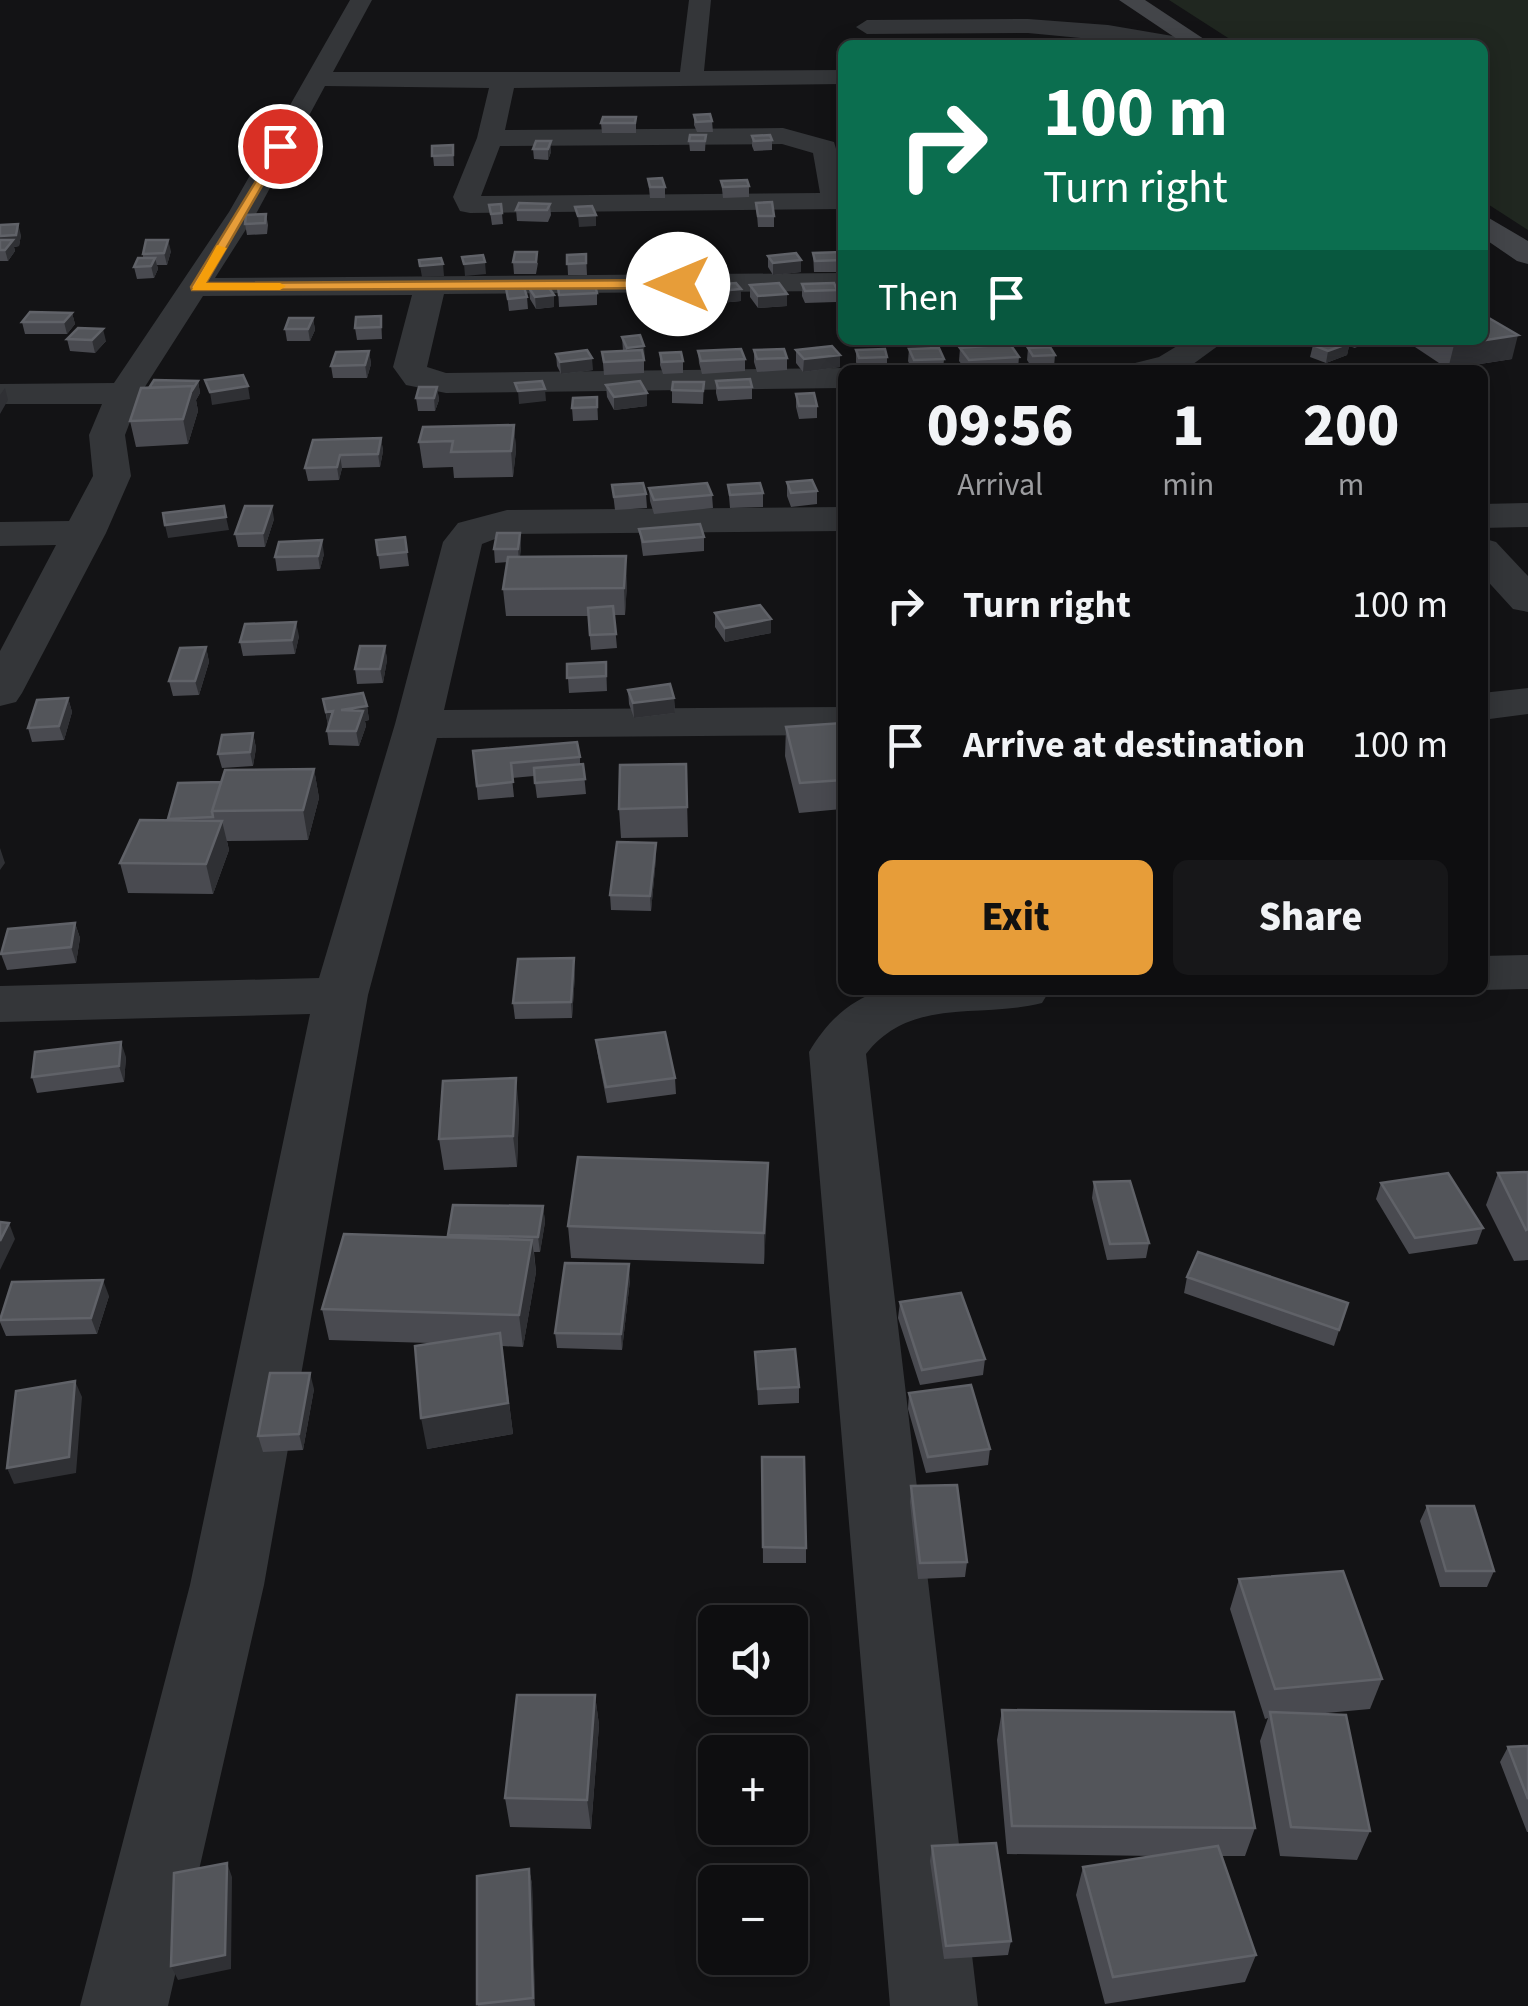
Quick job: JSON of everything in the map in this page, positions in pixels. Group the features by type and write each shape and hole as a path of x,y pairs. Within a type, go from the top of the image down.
{"street":[{"path":"0,692 86,533 112,476 107,436 124,393 197,287 361,0"},
{"path":"691,77 700,0"},
{"path":"856,0 868,36 1043,24 1108,29 1163,40"},
{"path":"1130,0 1194,40"},
{"path":"317,79 502,81 838,76"},
{"path":"502,81 490,138 467,198 470,205 838,200"},
{"path":"490,138 783,136 809,140 825,148 838,196"},
{"path":"678,284 684,204"},
{"path":"1488,227 1528,254"},
{"path":"197,287 838,282"},
{"path":"430,286 410,367 418,378 446,384 838,378"},
{"path":"1167,365 1202,345"},
{"path":"0,394 124,393"},
{"path":"1488,516 1528,516"},
{"path":"124,2006 227,1585 341,995 418,724 463,542 472,531 507,522 838,519"},
{"path":"0,534 86,533"},
{"path":"1488,557 1528,600"},
{"path":"1488,706 1528,701"},
{"path":"418,724 838,721"},
{"path":"1488,974 1528,972"},
{"path":"0,1004 341,995"},
{"path":"934,2006 837,1052 865,1020 904,1002 946,995"}],"shaded area":[{"path":"1169,0 1528,0 1528,230 1488,204 1488,40 1231,40"}],"building":[{"path":"710,114 712,121 696,122 694,115"},
{"path":"603,117 636,117 635,123 601,123"},
{"path":"690,135 706,135 705,141 689,141"},
{"path":"770,135 772,140 754,141 752,136"},
{"path":"536,141 551,141 548,149 533,149"},
{"path":"453,145 453,155 432,156 432,146"},
{"path":"662,178 665,187 650,187 648,179"},
{"path":"747,180 749,186 723,187 721,181"},
{"path":"772,202 774,216 758,216 756,203"},
{"path":"519,203 550,204 547,210 516,210"},
{"path":"501,204 502,213 491,214 489,205"},
{"path":"592,206 596,215 578,216 575,207"},
{"path":"266,214 265,223 245,224 246,215"},
{"path":"18,224 16,235 0,236 0,225"},
{"path":"0,240 13,240 5,250 0,250"},
{"path":"146,240 168,240 164,253 143,254"},
{"path":"515,252 537,252 536,262 513,262"},
{"path":"838,252 838,260 815,261 813,253"},
{"path":"796,253 801,260 773,263 768,256"},
{"path":"586,254 586,263 567,264 567,255"},
{"path":"483,255 485,262 464,264 462,257"},
{"path":"138,258 155,258 151,266 134,267"},
{"path":"441,258 443,264 420,266 419,260"},
{"path":"736,283 741,289 698,293 694,286"},
{"path":"779,283 787,294 758,296 750,285"},
{"path":"834,283 837,290 805,291 802,284"},
{"path":"547,285 554,295 535,297 529,288"},
{"path":"595,285 597,293 559,295 558,287"},
{"path":"524,287 527,297 508,299 506,288"},
{"path":"30,312 72,313 64,322 22,322"},
{"path":"381,316 381,327 355,328 356,317"},
{"path":"289,318 313,318 308,329 285,329"},
{"path":"1488,318 1518,335 1488,340"},
{"path":"78,328 103,329 92,340 67,339"},
{"path":"640,335 644,346 627,348 622,337"},
{"path":"1011,345 1019,357 969,360 960,348"},
{"path":"1313,345 1344,345 1328,351"},
{"path":"832,346 840,355 804,359 796,350"},
{"path":"1050,347 1055,355 1033,356 1028,348"},
{"path":"939,348 944,359 914,360 909,349"},
{"path":"741,349 745,359 701,361 698,351"},
{"path":"784,349 787,358 757,359 754,350"},
{"path":"885,349 887,357 859,358 856,350"},
{"path":"587,350 592,358 560,362 556,354"},
{"path":"642,350 644,360 604,362 602,352"},
{"path":"369,351 365,365 331,366 336,352"},
{"path":"681,352 683,361 662,362 660,353"},
{"path":"243,375 248,386 210,392 205,380"},
{"path":"750,379 752,387 718,388 716,381"},
{"path":"154,380 198,381 193,389 149,388"},
{"path":"542,381 545,389 518,391 515,383"},
{"path":"640,381 647,393 614,397 606,385"},
{"path":"673,382 704,382 703,391 672,390"},
{"path":"193,386 183,419 130,421 141,388"},
{"path":"419,387 437,387 434,398 416,398"},
{"path":"814,393 817,406 799,406 796,394"},
{"path":"597,397 597,407 572,408 573,398"},
{"path":"514,425 511,451 451,452 453,441 419,442 423,427"},
{"path":"381,438 378,454 340,455 337,467 305,468 313,440"},
{"path":"812,480 817,491 791,493 787,482"},
{"path":"643,483 646,494 614,497 612,485"},
{"path":"707,483 712,495 654,500 649,488"},
{"path":"760,483 763,493 730,495 728,485"},
{"path":"224,506 226,517 165,525 163,513"},
{"path":"245,506 272,506 263,533 235,534"},
{"path":"700,524 704,537 643,542 639,529"},
{"path":"497,533 520,533 518,549 494,549"},
{"path":"405,537 407,552 378,555 376,540"},
{"path":"322,540 318,556 275,557 279,542"},
{"path":"626,556 624,588 503,589 508,557"},
{"path":"760,605 771,619 725,628 715,613"},
{"path":"613,606 616,634 590,635 588,608"},
{"path":"296,622 292,640 240,642 245,624"},
{"path":"360,646 385,646 380,669 355,669"},
{"path":"206,647 195,681 169,681 180,648"},
{"path":"606,662 606,676 567,678 567,664"},
{"path":"670,684 674,698 633,703 628,690"},
{"path":"363,693 367,706 341,710 363,711 356,731 327,731 333,711 326,712 323,699"},
{"path":"68,698 59,726 28,728 37,700"},
{"path":"838,723 838,780 800,783 786,727"},
{"path":"253,733 250,752 218,754 222,735"},
{"path":"577,742 580,757 511,763 513,782 477,786 473,751"},
{"path":"583,764 585,779 535,783 534,768"},
{"path":"686,764 687,807 619,809 620,765"},
{"path":"314,769 303,810 212,811 225,770"},
{"path":"221,782 213,817 168,819 178,783"},
{"path":"140,820 222,821 206,864 120,863"},
{"path":"617,842 656,843 650,896 610,895"},
{"path":"75,923 71,947 1,954 8,929"},
{"path":"574,958 571,1002 513,1003 518,959"},
{"path":"665,1032 675,1078 606,1087 596,1040"},
{"path":"121,1042 119,1066 32,1077 35,1052"},
{"path":"516,1078 513,1136 439,1139 443,1081"},
{"path":"578,1157 768,1163 764,1233 568,1226"},
{"path":"1528,1172 1528,1229 1526,1230 1498,1173"},
{"path":"1448,1173 1483,1228 1415,1238 1381,1183"},
{"path":"1130,1181 1149,1243 1110,1244 1094,1182"},
{"path":"453,1205 543,1206 538,1237 448,1235"},
{"path":"0,1222 9,1223 0,1241"},
{"path":"344,1234 532,1240 519,1315 322,1309"},
{"path":"1198,1252 1348,1303 1339,1330 1187,1277"},
{"path":"565,1263 629,1264 621,1334 555,1333"},
{"path":"103,1280 91,1318 0,1320 12,1282"},
{"path":"961,1293 985,1359 922,1370 900,1302"},
{"path":"500,1333 508,1403 421,1418 415,1346"},
{"path":"795,1349 799,1387 758,1389 755,1352"},
{"path":"270,1373 310,1373 299,1434 258,1436"},
{"path":"75,1381 69,1457 7,1468 16,1391"},
{"path":"971,1385 990,1449 928,1457 909,1393"},
{"path":"762,1457 804,1457 806,1548 763,1547"},
{"path":"957,1485 967,1562 920,1563 911,1486"},
{"path":"1427,1506 1474,1506 1494,1571 1446,1571"},
{"path":"1343,1571 1382,1679 1275,1689 1239,1579"},
{"path":"517,1695 595,1695 587,1800 505,1798"},
{"path":"1002,1710 1234,1712 1255,1828 1012,1826"},
{"path":"1270,1712 1346,1715 1370,1831 1291,1827"},
{"path":"1528,1746 1528,1799 1508,1747"},
{"path":"996,1843 1011,1941 946,1946 932,1846"},
{"path":"1218,1846 1256,1955 1113,1977 1083,1867"},
{"path":"227,1863 225,1955 171,1966 174,1873"},
{"path":"529,1869 533,1998 477,2004 477,1876"}],"slow traffic":[{"path":"221,248 197,287 280,286"}],"route":[{"path":"280,146 197,287 678,284"}]}
